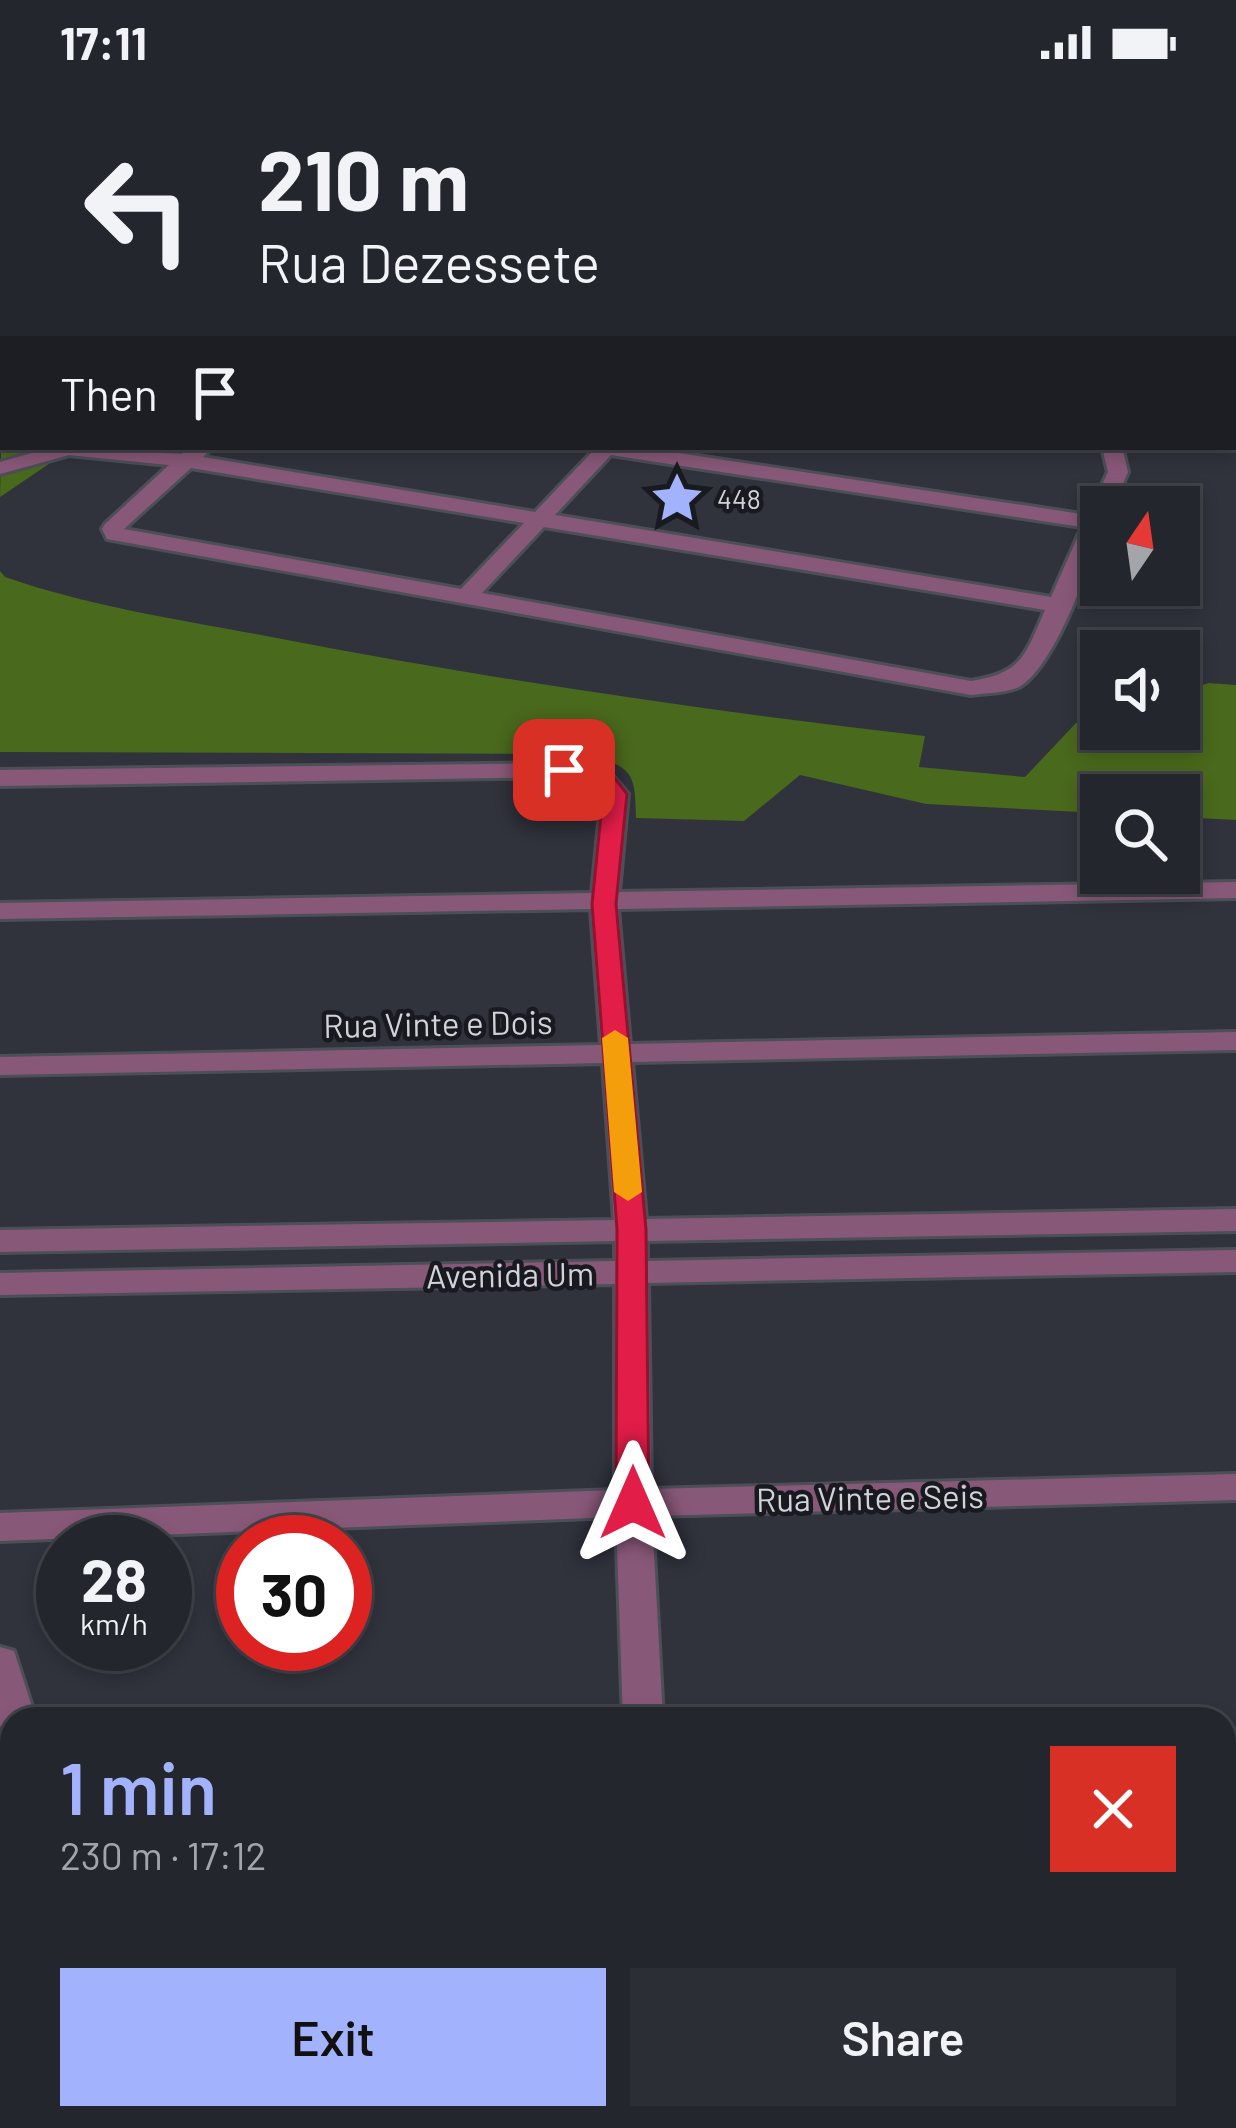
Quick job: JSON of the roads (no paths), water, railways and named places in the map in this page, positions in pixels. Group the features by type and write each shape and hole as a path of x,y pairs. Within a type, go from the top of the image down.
{"street":[{"path":"0,468 62,450"},
{"path":"111,450 195,454 539,520 1057,605"},
{"path":"465,598 605,450"},
{"path":"622,450 1080,510"},
{"path":"1112,486 1118,472 1113,450"},
{"path":"195,454 113,529 122,537 970,688 992,688 1022,675 1033,663 1080,555"},
{"path":"0,778 564,770 602,777 615,794 604,904 631,1229 633,1503 642,1707"},
{"path":"0,911 1236,890"},
{"name":"Rua Vinte e Dois","path":"0,1066 617,1057 1236,1040"},
{"name":"Avenida Um","path":"0,1241 1236,1220"},
{"name":"Avenida Um","path":"0,1284 1236,1261"},
{"name":"Rua Vinte e Seis","path":"0,1527 1236,1487"},
{"path":"0,1662 13,1707"}],"place":[{"name":"448","path":"677,498"}]}
